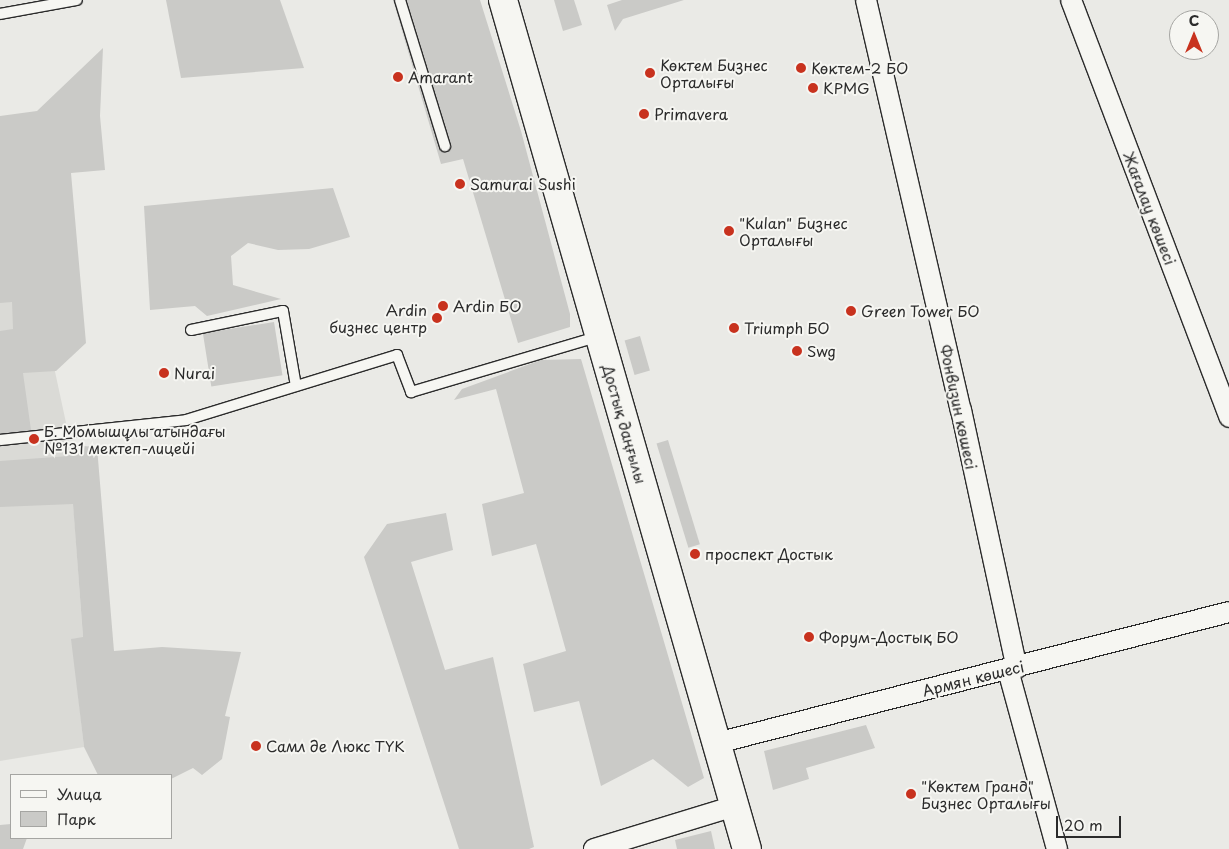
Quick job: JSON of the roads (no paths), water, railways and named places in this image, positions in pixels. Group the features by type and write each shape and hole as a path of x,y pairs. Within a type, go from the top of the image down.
{"main road":[{"name":"Достық даңғылы","path":"503,0 747,849"}],"street":[{"name":"Фонвизин көшесі","path":"866,0 961,410 1012,669 1057,849"},
{"name":"Жағалау көшесі","path":"1071,0 1229,417"},
{"name":"Армян көшесі","path":"717,743 1229,612"},
{"path":"594,849 735,806"}],"lane":[{"path":"0,14 76,0"},
{"path":"400,0 445,146"},
{"path":"191,330 283,312 296,386"},
{"path":"0,440 186,420 396,355 411,392 600,336"}],"place":[{"name":"Көктем-2 БО","path":"801,68"},
{"name":"Көктем Бизнес Орталығы","path":"650,73"},
{"name":"Amarant","path":"398,77"},
{"name":"KPMG","path":"813,88"},
{"name":"Primavera","path":"644,114"},
{"name":"Samurai Sushi","path":"460,184"},
{"name":"\"Kulan\" Бизнес Орталығы","path":"729,231"},
{"name":"Ardin БО","path":"443,306"},
{"name":"Green Tower БО","path":"851,311"},
{"name":"Ardin бизнес центр","path":"437,318"},
{"name":"Triumph БО","path":"734,328"},
{"name":"Swg","path":"797,351"},
{"name":"Nurai","path":"164,373"},
{"name":"Б. Момышұлы атындағы №131 мектеп-лицейі","path":"34,439"},
{"name":"проспект Достык","path":"695,554"},
{"name":"Форум-Достық БО","path":"809,637"},
{"name":"Самл де Люкс ТҮК","path":"256,746"},
{"name":"\"Көктем Гранд\" Бизнес Орталығы","path":"911,794"}]}
